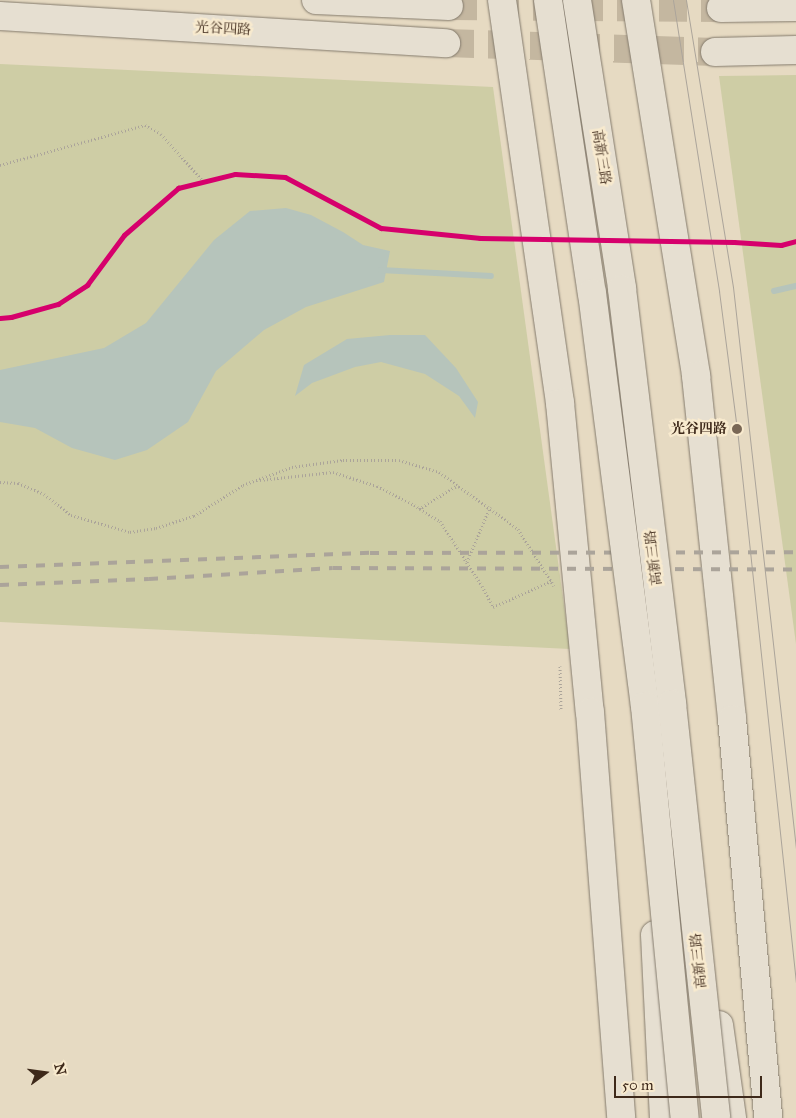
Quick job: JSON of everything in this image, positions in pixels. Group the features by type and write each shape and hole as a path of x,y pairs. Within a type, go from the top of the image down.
{"main road":[{"path":"316,0 449,6"},
{"path":"502,0 560,403 590,712 621,1118"},
{"name":"高新三路","path":"548,0 592,293 644,706 685,1118"},
{"name":"高新三路","path":"578,0 622,289 672,704 716,1118"},
{"path":"636,0 696,376 732,719 768,1118"},
{"path":"721,8 796,6"},
{"name":"光谷四路","path":"0,16 446,43"},
{"path":"715,52 796,50"},
{"path":"672,704 732,1118"},
{"path":"644,706 664,1118"}],"path":[{"path":"0,165 145,124 161,134 204,182"},
{"path":"196,184 212,180"},
{"path":"0,482 18,483 44,494 72,516 130,532 156,528 194,516 243,485 292,467 343,460 399,460 439,472 518,529 558,593"},
{"path":"254,481 332,472 377,486 440,521 493,607 550,581"},
{"path":"419,509 458,485"},
{"path":"467,562 490,508"},
{"path":"560,662 562,711"}],"green space":[{"path":"0,64 493,87 570,649 0,622"},
{"path":"796,75 796,644 719,76"}],"shaded area":[{"path":"286,208 311,215 363,245 390,251 384,282 306,307 264,330 216,371 188,422 147,450 115,460 72,448 35,428 0,422 0,370 104,348 146,323 214,240 250,211"},
{"path":"390,335 425,335 456,368 478,402 475,418 459,396 425,374 381,362 355,367 312,383 295,396 304,365 347,339"}],"waterway":[{"path":"381,270 491,276"},
{"path":"774,291 796,286"}],"tunnel":[{"path":"449,6 721,8"},
{"path":"446,43 715,52"}],"tram line":[{"path":"673,0 719,291 737,429 796,983"},
{"path":"686,0 733,287 796,849"}],"railway":[{"path":"0,567 370,553 796,552"},
{"path":"0,585 149,579 333,568 796,570"}],"cycle path":[{"path":"0,318 11,317 58,304 87,285 124,235 178,188 235,174 285,177 381,228 480,238 734,242 781,245 796,241"}],"place":[{"name":"光谷四路","path":"737,429"}]}
